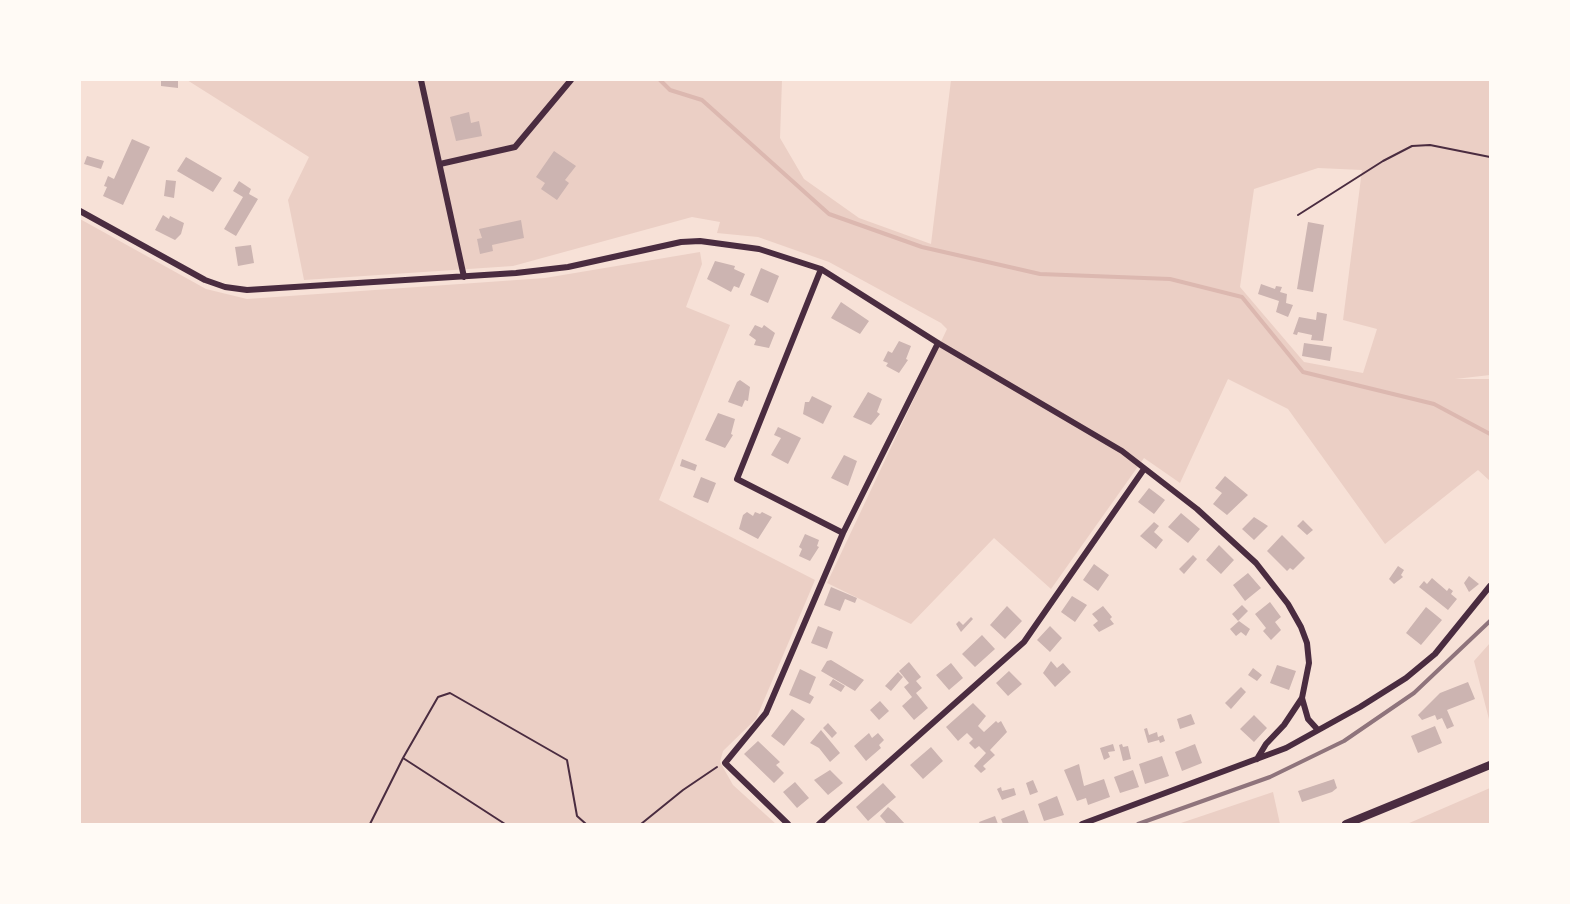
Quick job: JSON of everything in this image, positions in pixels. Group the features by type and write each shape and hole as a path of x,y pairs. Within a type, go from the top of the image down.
{"street":[{"path":"421,80 464,277"},
{"path":"440,164 515,147 571,80"},
{"path":"80,211 205,280 225,287 275,289 464,277 568,267 681,242 700,241 759,249 821,270 938,343 1092,432 1197,509 1256,563 1288,604 1307,643 1310,663 1302,698 1257,759"},
{"path":"821,270 737,478 843,532"},
{"path":"788,825 725,763 766,713 843,532 938,343"},
{"path":"819,825 1024,642 1144,469"},
{"path":"1082,825 1286,748 1360,707 1435,654 1491,586"},
{"path":"1302,698 1308,719 1318,730"},
{"path":"1346,825 1491,765"}],"path":[{"path":"1298,214 1412,146 1430,145 1491,157"},
{"path":"370,825 402,758 438,697 450,693 567,760 577,816 586,825"},
{"path":"402,758 505,825"},
{"path":"641,825 683,790 725,763"}],"shaded area":[{"path":"187,80 782,80 780,138 804,179 859,218 931,244 951,80 1490,80 1490,375 1455,379 1490,379 1490,481 1478,470 1385,544 1288,409 1228,379 1180,483 1144,458 1051,589 994,538 911,624 827,583 947,329 941,323 829,262 758,237 717,233 720,222 692,217 513,266 304,280 288,200 309,157","holes":["1318,168 1362,170 1343,320 1377,329 1363,373 1304,362 1240,287 1254,189"]},
{"path":"80,219 206,289 247,299 545,278 700,252 702,264 686,307 730,325 659,500 815,580 756,719 723,751 720,762 733,785 776,824 80,824"},
{"path":"1490,643 1490,723 1474,661"},
{"path":"1490,788 1490,824 1407,824"},
{"path":"1273,792 1280,824 1178,824"}],"building":[{"path":"161,80 178,80 178,88 161,86"},
{"path":"469,112 471,123 479,121 482,136 456,141 450,117"},
{"path":"132,139 150,147 123,205 103,196 107,187 104,186 108,176 114,179"},
{"path":"554,151 576,166 565,180 569,183 557,200 541,189 545,183 536,177"},
{"path":"87,156 104,161 101,169 84,164"},
{"path":"186,157 222,178 213,192 177,171"},
{"path":"166,180 176,181 174,198 164,196"},
{"path":"239,181 251,189 249,194 258,199 236,236 224,229 243,197 233,191"},
{"path":"163,215 184,223 181,234 175,240 155,230"},
{"path":"521,220 524,238 492,245 493,251 480,254 477,239 482,238 479,229"},
{"path":"1308,222 1324,225 1313,292 1297,289"},
{"path":"251,245 254,263 238,266 235,247"},
{"path":"715,261 735,266 734,269 745,274 739,288 734,286 731,292 707,279"},
{"path":"761,268 779,276 768,303 750,295"},
{"path":"1261,284 1275,289 1276,286 1282,287 1280,292 1287,294 1286,303 1293,305 1288,317 1276,312 1279,301 1258,294"},
{"path":"841,302 869,321 860,334 831,318"},
{"path":"1317,312 1327,314 1323,341 1311,340 1312,335 1298,332 1297,335 1293,334 1299,317 1316,320"},
{"path":"755,325 762,328 764,325 775,333 769,348 754,345 756,340 749,335"},
{"path":"899,341 911,346 906,359 908,360 899,373 886,366 888,363 883,361 888,351 892,353"},
{"path":"1304,343 1332,347 1330,361 1302,356"},
{"path":"740,380 750,387 748,401 745,400 742,407 728,402"},
{"path":"868,392 882,399 877,412 880,414 871,425 853,417"},
{"path":"812,396 832,406 823,424 803,414 805,402 809,402"},
{"path":"718,413 735,419 731,434 733,435 725,448 705,440"},
{"path":"778,427 801,438 788,464 771,455 781,438 774,435"},
{"path":"844,455 857,461 848,486 831,478"},
{"path":"682,459 697,465 695,471 680,466"},
{"path":"1225,476 1248,495 1227,515 1213,504 1222,493 1215,488"},
{"path":"701,477 716,483 708,503 693,497"},
{"path":"1149,488 1165,500 1154,514 1138,502"},
{"path":"747,512 753,516 755,512 760,514 762,512 772,517 758,539 739,529 743,515"},
{"path":"1181,513 1200,529 1188,543 1168,527"},
{"path":"1254,517 1268,526 1254,540 1242,529"},
{"path":"1303,520 1313,530 1307,535 1297,526"},
{"path":"1154,522 1159,526 1154,532 1163,540 1156,549 1140,536"},
{"path":"805,534 819,540 817,546 819,547 810,561 799,556 802,549 799,547"},
{"path":"1282,535 1305,558 1293,570 1290,568 1287,571 1267,551"},
{"path":"1219,545 1234,560 1221,574 1206,560"},
{"path":"1193,555 1197,559 1184,574 1179,569"},
{"path":"1094,564 1109,575 1098,591 1083,580"},
{"path":"1398,566 1404,570 1401,575 1403,577 1394,584 1389,579"},
{"path":"1248,573 1261,588 1245,601 1233,585"},
{"path":"1469,576 1479,584 1469,592 1464,583"},
{"path":"1432,578 1447,591 1449,588 1453,591 1451,594 1457,599 1448,610 1419,587 1424,581 1427,584"},
{"path":"831,587 857,598 855,603 845,599 840,611 824,605"},
{"path":"1072,596 1087,605 1075,622 1061,612"},
{"path":"1270,602 1281,617 1275,622 1281,630 1271,640 1263,631 1266,628 1255,614"},
{"path":"1242,605 1248,611 1238,621 1232,614"},
{"path":"1007,606 1022,621 1005,639 990,625"},
{"path":"1103,606 1112,617 1110,619 1114,624 1099,632 1093,625 1098,621 1092,614"},
{"path":"1426,607 1442,620 1421,645 1406,633"},
{"path":"971,617 973,619 961,632 956,624 959,621 963,625"},
{"path":"1239,621 1250,629 1246,636 1241,632 1236,636 1230,629"},
{"path":"818,626 833,632 827,649 811,643"},
{"path":"1050,626 1062,638 1050,652 1037,640"},
{"path":"982,635 995,649 975,667 962,654"},
{"path":"831,660 864,680 855,691 821,671 827,661"},
{"path":"1051,661 1057,668 1063,663 1071,672 1055,687 1043,673"},
{"path":"909,662 921,677 916,681 922,688 916,693 928,708 914,720 902,706 912,697 904,687 909,683 899,671"},
{"path":"951,663 963,678 949,690 936,675"},
{"path":"1277,665 1296,671 1289,690 1270,683"},
{"path":"1253,668 1262,675 1257,681 1248,675"},
{"path":"800,669 816,677 809,694 814,697 810,704 789,695"},
{"path":"1009,671 1022,684 1008,696 996,683"},
{"path":"898,672 903,677 891,691 885,686"},
{"path":"833,679 845,686 841,692 829,685"},
{"path":"1468,682 1475,699 1447,710 1454,726 1447,729 1442,718 1437,720 1435,715 1422,720 1418,715 1440,693"},
{"path":"1241,687 1246,692 1231,709 1225,703"},
{"path":"880,701 889,711 879,720 870,710"},
{"path":"973,703 986,716 978,726 984,732 996,721 998,723 1001,721 1007,732 990,750 995,755 983,766 986,769 981,773 974,766 986,753 979,746 975,749 969,743 973,739 967,733 958,741 946,727"},
{"path":"792,709 805,719 784,746 771,736"},
{"path":"1191,714 1195,724 1180,729 1177,719"},
{"path":"1254,715 1267,728 1254,742 1240,729"},
{"path":"828,723 837,733 832,738 823,728"},
{"path":"1435,726 1442,743 1418,753 1411,736"},
{"path":"1147,728 1149,735 1157,732 1158,737 1163,735 1165,741 1148,743 1144,729"},
{"path":"821,730 840,753 830,762 819,748 810,743"},
{"path":"869,733 872,738 878,733 884,740 879,745 881,748 866,761 854,746"},
{"path":"758,741 780,762 776,765 784,773 774,783 744,754"},
{"path":"1113,744 1115,751 1108,752 1110,757 1104,760 1100,748"},
{"path":"1122,744 1123,747 1128,746 1131,759 1123,761 1119,745"},
{"path":"1195,744 1202,763 1182,771 1175,752"},
{"path":"931,747 943,761 923,779 910,765"},
{"path":"1162,756 1169,776 1145,784 1139,764"},
{"path":"1079,764 1084,786 1104,779 1110,797 1088,805 1086,798 1077,801 1064,770"},
{"path":"830,770 843,783 828,795 814,780"},
{"path":"1133,770 1139,787 1120,793 1114,777"},
{"path":"1334,779 1337,788 1332,792 1302,802 1298,791"},
{"path":"1033,780 1038,792 1030,795 1026,783"},
{"path":"795,782 809,798 797,808 783,792"},
{"path":"883,783 896,797 868,821 856,807"},
{"path":"1001,787 1002,791 1014,788 1016,795 1002,800 997,789"},
{"path":"1057,796 1064,815 1044,821 1038,804"},
{"path":"888,807 905,824 887,824 880,816"},
{"path":"1024,810 1029,824 1003,824 1001,819"},
{"path":"995,816 998,824 980,824 979,822"}],"waterway":[{"path":"660,80 670,90 702,100 829,214 922,247 1040,274 1170,279 1242,297 1303,372 1434,404 1490,434"}],"railway":[{"path":"1138,824 1270,777 1344,741 1414,693 1490,621"}]}
